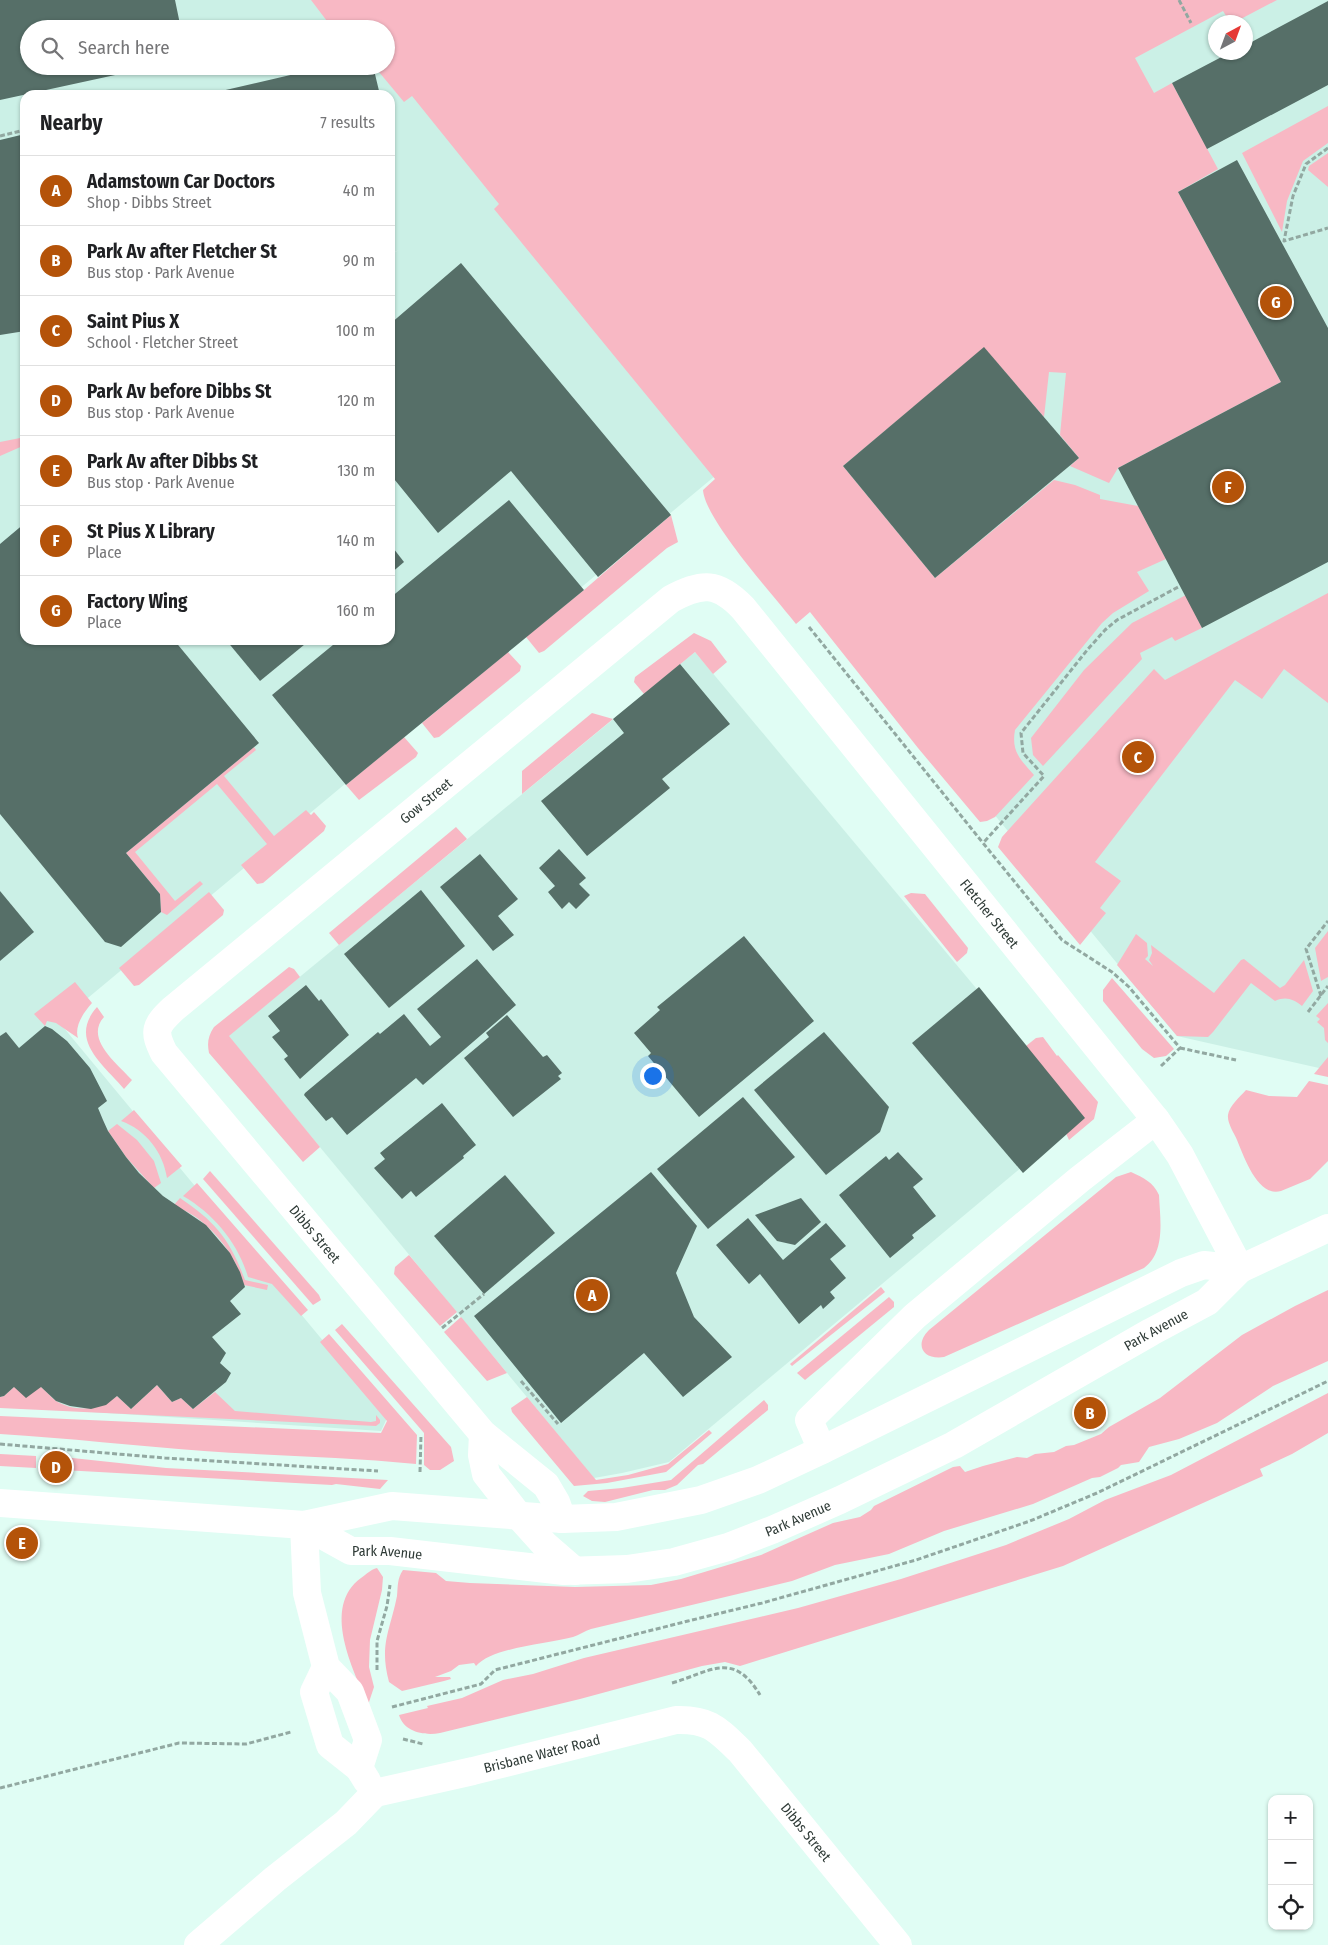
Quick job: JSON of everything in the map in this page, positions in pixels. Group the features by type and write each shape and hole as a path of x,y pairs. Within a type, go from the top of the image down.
{"street":[{"name":"Gow Street","path":"156,1030 160,1021 173,1009 670,599 686,591 706,586"},
{"name":"Fletcher Street","path":"706,586 731,596 743,608 1156,1120 1180,1155 1240,1269"},
{"name":"Dibbs Street","path":"156,1030 164,1053 483,1434 546,1485 556,1502 562,1519"},
{"path":"822,1450 809,1420 816,1413 915,1316 1156,1120"},
{"name":"Park Avenue","path":"304,1525 351,1551 390,1551 514,1566 575,1571 628,1569 674,1562 728,1547 840,1500 954,1445 1207,1302 1240,1269 1328,1228"},
{"name":"Park Avenue","path":"0,1503 304,1525 392,1506 562,1519 616,1518 701,1500 758,1480 1181,1273 1204,1265 1240,1269"},
{"path":"483,1434 482,1455 486,1474 518,1515 545,1545 575,1571"},
{"path":"304,1525 307,1593 326,1667 350,1692 368,1740 359,1768"},
{"path":"198,1945 275,1879 346,1823 375,1793 359,1768 330,1745 314,1692 326,1667"},
{"name":"Brisbane Water Road","path":"375,1793 473,1771 676,1720 702,1722 709,1726"},
{"name":"Dibbs Street","path":"709,1726 717,1729 740,1751 898,1945"}],"path":[{"path":"1179,0 1191,23"},
{"path":"0,136 20,131"},
{"path":"1328,148 1306,164 1293,196 1284,241 1328,228"},
{"path":"983,843 1044,776 1023,753 1021,734 1105,630 1116,620 1180,586"},
{"path":"809,627 1062,940 1112,972 1129,987 1180,1048 1236,1060"},
{"path":"1321,996 1306,949 1328,921"},
{"path":"1308,1012 1328,986"},
{"path":"1161,1066 1180,1048"},
{"path":"442,1328 484,1294"},
{"path":"521,1381 558,1424"},
{"path":"358,1715 481,1684 495,1670 762,1603 916,1560 1030,1521 1097,1494 1328,1381"},
{"path":"420,1435 420,1473"},
{"path":"0,1444 165,1458 394,1472 392,1506"},
{"path":"378,1677 376,1648 389,1596 390,1551"},
{"path":"664,1685 719,1667 729,1668 746,1676 760,1695"},
{"path":"0,1788 179,1743 246,1744 323,1724"},
{"path":"400,1738 417,1744 430,1744"}],"shaded area":[{"path":"0,0 1328,0 1328,1070 1177,1036 715,476 59,1022 387,1418 381,1431 0,1406 0,454 20,444 20,645 395,645 395,252 399,250 395,252 395,90 20,90 20,441 0,451"},
{"path":"311,0 1277,0 1248,15 1226,15 1223,11 1216,15 1208,15 1208,19 1135,58 1154,93 1172,83 1218,169 1178,192 1281,382 1118,468 1109,483 1070,466 1079,458 1060,435 1066,373 1049,372 1044,417 984,348 843,466 935,578 1054,480 1075,485 1100,495 1100,499 1138,506 1166,559 1137,572 1149,591 1113,613 1102,623 1015,730 1014,744 1018,755 1034,775 995,817 980,822 918,748 810,612 796,624 742,558 715,520 707,503 703,490 715,479 494,209 499,204 412,96 404,102 382,75 395,75 395,20 326,20"},
{"path":"1328,106 1328,143 1303,161 1287,201 1282,232 1242,153"},
{"path":"1328,153 1328,187 1308,170 1309,166"},
{"path":"20,438 20,447 0,456 0,442"},
{"path":"671,515 678,542 667,548 544,651 539,653 526,637"},
{"path":"1328,593 1328,703 1284,669 1262,699 1235,680 1095,862 1121,881 1100,908 1106,913 1080,945 998,847 1002,837 1154,669 1165,680"},
{"path":"1186,595 1202,628 1175,641 1172,637 1140,653 1142,659 1043,766 1033,755 1031,738 1084,670 1132,623"},
{"path":"694,633 711,641 727,662 713,674 695,652 644,694 634,682 635,677"},
{"path":"508,652 521,666 520,671 439,737 434,738 422,723"},
{"path":"695,652 1083,1116 669,1462 594,1478 228,1036"},
{"path":"592,713 613,719 522,794 522,771"},
{"path":"404,737 418,753 416,757 359,800 346,785"},
{"path":"254,747 256,750 224,776 274,836 306,810 311,815 314,812 326,826 324,831 263,883 257,884 241,865 267,844 217,784 135,852 175,901 200,881 203,884 167,915 161,912 160,894 126,853"},
{"path":"456,827 467,839 339,945 329,933"},
{"path":"209,892 224,910 223,915 139,985 134,986 119,968"},
{"path":"911,893 925,894 968,948 967,953 957,962 904,896"},
{"path":"1328,931 1328,977 1321,981 1315,948"},
{"path":"1136,934 1147,943 1148,956 1145,959 1153,966 1149,960 1152,953 1151,945 1214,993 1241,960 1244,959 1280,988 1285,985 1304,960 1313,991 1302,1006 1289,999 1275,1001 1251,983 1208,1037 1177,1036 1117,965"},
{"path":"289,967 294,969 300,977 229,1036 320,1147 303,1162 209,1053 208,1046 209,1037 214,1027"},
{"path":"1112,978 1174,1049 1166,1056 1154,1058 1142,1049 1103,1001 1103,990"},
{"path":"75,982 92,1003 83,1015 77,1029 78,1038 56,1023 47,1021 45,1026 34,1014"},
{"path":"1328,1003 1328,1043 1325,1040 1324,1028 1317,1022 1320,1019 1316,1016"},
{"path":"97,1007 104,1017 99,1025 98,1034 100,1042 105,1051 132,1080 124,1089 99,1061 87,1041 86,1030 89,1019"},
{"path":"1043,1037 1057,1056 1098,1102 1094,1119 1069,1140 1026,1046 1036,1038"},
{"path":"1328,1057 1328,1077 1314,1074"},
{"path":"1309,1081 1328,1085 1328,1161 1310,1179 1281,1191 1273,1192 1259,1182 1248,1165 1230,1125 1229,1112 1246,1090 1269,1096 1297,1097"},
{"path":"134,1110 182,1166 167,1178 162,1159 152,1143 138,1130 121,1121"},
{"path":"117,1124 137,1140 154,1161 161,1183 154,1188 126,1157 108,1131"},
{"path":"210,1171 319,1295 321,1300 313,1305 203,1179"},
{"path":"1131,1172 1148,1181 1159,1195 1159,1244 1151,1261 1144,1268 944,1357 926,1354 923,1350 922,1341 929,1330 1116,1177"},
{"path":"197,1183 308,1310 301,1316 272,1284 248,1277 244,1264 223,1230 205,1211 183,1196"},
{"path":"180,1198 203,1215 220,1233 234,1254 245,1280 268,1285 267,1290 244,1285 233,1258 215,1234 191,1214 174,1205"},
{"path":"409,1255 457,1312 440,1326 394,1274 395,1267"},
{"path":"881,1287 885,1292 792,1366 790,1364"},
{"path":"1328,1290 1328,1361 1273,1386 1217,1423 1179,1439 1149,1447 1139,1462 1121,1465 1100,1477 1092,1478 1033,1504 944,1531 889,1554 835,1565 792,1581 591,1629 573,1637 507,1650 495,1654 476,1666 474,1663 459,1665 451,1671 435,1677 450,1677 451,1679 444,1681 402,1691 389,1682 385,1648 399,1580 403,1570 436,1573 446,1581 470,1583 575,1587 651,1585 681,1579 761,1555 833,1523 860,1517 874,1506 953,1467 960,1466 965,1472 1017,1457 1027,1458 1035,1454 1054,1452 1101,1434 1109,1427 1160,1398 1242,1335"},
{"path":"889,1297 894,1302 894,1307 805,1380 797,1373"},
{"path":"461,1317 507,1373 487,1381 444,1332"},
{"path":"342,1324 451,1447 454,1461 440,1470 430,1470 424,1465 424,1433 335,1330"},
{"path":"329,1334 417,1435 416,1464 204,1451 0,1434 0,1416 381,1433 387,1421 320,1342"},
{"path":"157,1385 172,1402 181,1398 193,1409 215,1392 235,1411 371,1422 376,1421 376,1415 380,1423 376,1426 0,1408 0,1397 4,1396 14,1387 41,1387 56,1401 72,1407 96,1407 117,1396 131,1409"},
{"path":"1328,1393 1328,1433 1292,1454 1260,1469 1263,1476 1063,1566 740,1666 725,1662 702,1666 580,1699 440,1733 428,1734 410,1729 399,1715 462,1698 503,1680 533,1674 584,1658 798,1608 901,1579 1006,1545 1069,1519 1105,1500 1171,1475"},
{"path":"527,1397 596,1480 628,1475 668,1464 709,1430 712,1433 666,1472 607,1483 574,1486 512,1412 511,1408"},
{"path":"764,1400 768,1405 768,1410 703,1464 698,1465 677,1485 665,1490 653,1490 605,1502 592,1501 583,1496 588,1491 671,1480"},
{"path":"0,1454 36,1456 36,1468 0,1466"},
{"path":"63,1457 166,1468 388,1480 380,1489 336,1484 63,1470"},
{"path":"377,1568 383,1577 382,1590 370,1640 369,1667 374,1687 368,1705 355,1674 344,1639 343,1605 349,1590 361,1578"}],"building":[{"path":"0,0 175,0 179,20 20,20 20,75 115,75 46,90 20,90 20,96 0,100"},
{"path":"1328,1 1328,85 1207,149 1172,83 1216,60 1253,60 1253,41"},
{"path":"290,75 375,75 379,90 226,90"},
{"path":"20,135 20,332 0,335 0,140"},
{"path":"1237,160 1328,328 1328,562 1202,628 1118,468 1281,382 1178,192"},
{"path":"461,263 671,515 598,577 511,471 438,533 395,480 395,320"},
{"path":"984,347 1079,458 935,578 843,466"},
{"path":"509,500 584,590 346,785 272,695 333,645 395,645 395,594"},
{"path":"20,527 20,645 178,645 259,743 126,853 160,894 161,912 121,947 105,942 0,814 0,544"},
{"path":"395,550 404,562 395,570"},
{"path":"230,645 304,645 260,681"},
{"path":"680,664 730,724 662,779 670,788 587,856 541,801 624,733 613,719"},
{"path":"559,849 586,878 579,884 590,895 576,909 569,902 562,909 548,892 555,886 539,868"},
{"path":"480,854 518,899 498,916 514,935 493,951 440,887"},
{"path":"421,890 465,946 389,1008 344,954"},
{"path":"0,891 34,932 0,961"},
{"path":"744,936 814,1021 699,1117 648,1056 651,1053 634,1033 660,1010 657,1007"},
{"path":"477,959 516,1005 423,1085 416,1078 347,1135 332,1117 326,1121 304,1095 305,1093 378,1032 380,1034 404,1014 430,1046 441,1037 417,1009"},
{"path":"306,985 319,1001 321,999 349,1035 300,1079 284,1059 288,1056 272,1037 280,1031 268,1016"},
{"path":"979,987 1085,1118 1023,1173 912,1043"},
{"path":"507,1015 543,1057 547,1055 562,1073 558,1076 561,1079 513,1117 464,1058 489,1037 486,1033"},
{"path":"45,1026 67,1041 90,1068 107,1101 98,1108 108,1131 126,1157 139,1173 163,1196 206,1225 230,1253 240,1272 245,1287 230,1301 241,1314 212,1337 226,1353 220,1363 231,1373 226,1382 193,1409 181,1398 172,1402 157,1385 131,1409 117,1396 106,1405 91,1409 70,1406 56,1401 41,1387 26,1398 14,1387 4,1396 0,1397 0,1036 6,1032 19,1048"},
{"path":"824,1032 889,1107 880,1132 826,1175 754,1090"},
{"path":"743,1097 795,1157 708,1229 657,1169"},
{"path":"442,1103 476,1145 463,1156 464,1158 416,1197 411,1191 402,1199 374,1168 385,1159 380,1153"},
{"path":"898,1152 923,1179 913,1187 936,1216 912,1235 914,1238 890,1258 839,1195 886,1156 889,1160"},
{"path":"651,1172 697,1226 676,1273 694,1317 732,1357 683,1397 644,1353 561,1423 474,1316"},
{"path":"505,1175 555,1233 484,1294 434,1236"},
{"path":"801,1198 821,1222 795,1245 777,1241 755,1215"},
{"path":"748,1218 783,1260 826,1223 846,1246 830,1259 846,1278 830,1292 835,1298 823,1309 821,1305 799,1324 760,1274 749,1284 716,1245"}],"place":[{"name":"Factory Wing","path":"1276,302"},
{"name":"St Pius X Library","path":"1228,487"},
{"name":"Saint Pius X","path":"1138,757"},
{"name":"Adamstown Car Doctors","path":"592,1295"},
{"name":"Park Av after Fletcher St","path":"1090,1413"},
{"name":"Park Av before Dibbs St","path":"56,1467"},
{"name":"Park Av after Dibbs St","path":"22,1543"}]}
